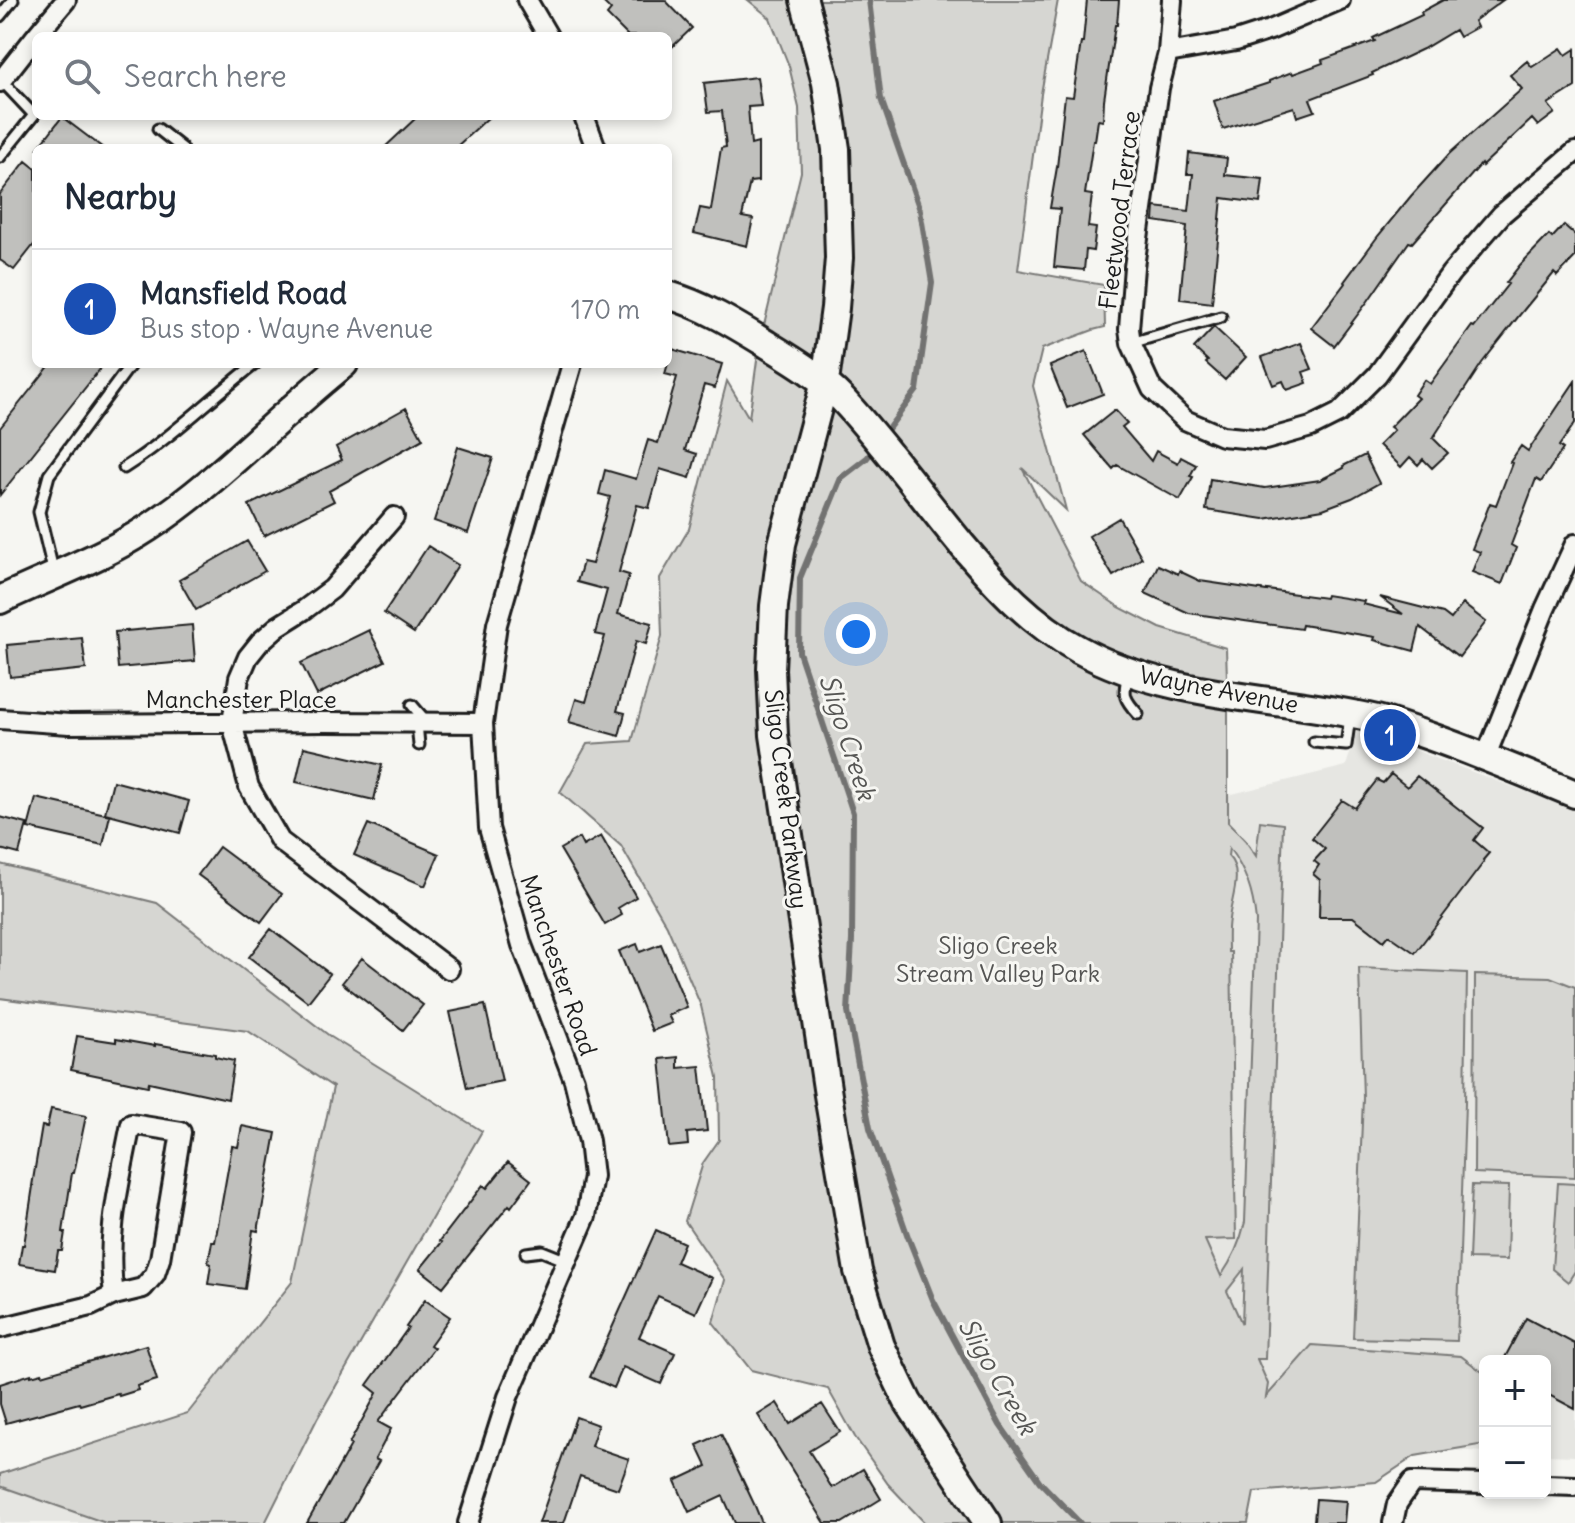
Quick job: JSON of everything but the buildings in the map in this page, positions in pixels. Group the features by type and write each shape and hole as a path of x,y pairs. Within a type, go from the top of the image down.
{"street":[{"path":"39,32 66,0"},
{"path":"527,0 546,32"},
{"name":"Sligo Creek Parkway","path":"804,0 826,83 836,149 839,258 825,382 782,544 773,621 771,669 774,735 858,1271 881,1346 908,1402 988,1523"},
{"name":"Fleetwood Terrace","path":"1172,0 1168,53 1159,88 1134,267 1129,329 1131,343 1152,389 1185,420 1222,436 1265,440 1311,427 1339,413 1377,375 1451,273 1502,214 1575,152"},
{"path":"1168,53 1236,41 1340,0"},
{"path":"1,81 32,41"},
{"path":"586,120 594,144"},
{"name":"Wayne Avenue","path":"672,296 734,323 825,382 859,418 987,575 1033,619 1078,649 1129,672 1194,689 1382,720 1457,746 1575,794"},
{"path":"0,600 145,530 227,468 339,368"},
{"name":"Manchester Road","path":"468,1523 508,1397 586,1216 593,1176 589,1141 574,1080 522,945 489,828 483,723 497,624 571,368"},
{"path":"394,517 332,589 277,627 248,657 239,678 232,723 249,787 280,841 449,969"},
{"path":"1485,758 1545,609 1575,544"},
{"name":"Manchester Place","path":"0,719 69,724 419,717 483,723"},
{"path":"0,1328 91,1306 114,1295 143,1288 155,1274 160,1259 181,1132 131,1124 113,1216 111,1273 114,1295"},
{"path":"1393,1523 1397,1504 1412,1482 1479,1484"},
{"path":"1551,1485 1575,1486"}],"lane":[{"path":"0,16 13,0"},
{"path":"1,81 32,113"},
{"path":"0,157 32,117"},
{"path":"158,129 176,144"},
{"path":"1131,343 1221,317"},
{"path":"54,574 39,512 49,475 128,368"},
{"path":"124,468 151,450 250,368"},
{"path":"1129,672 1125,684 1127,702 1138,714"},
{"path":"1314,742 1346,745 1350,713"},
{"path":"419,717 419,745"},
{"path":"526,1253 542,1251 567,1261"}],"shaded area":[{"path":"1357,730 1575,807 1575,1456 1551,1455 1551,1355 1479,1355 1479,1452 1261,1438 1163,1145 1228,993 1228,795 1346,766"},
{"path":"0,1486 106,1523 0,1523"}],"green space":[{"name":"Sligo Creek Stream Valley Park","path":"748,0 1058,0 1041,94 1018,270 1104,285 1105,327 1042,349 1033,386 1066,510 1022,468 1081,581 1119,607 1160,628 1226,648 1228,822 1256,856 1260,821 1283,824 1265,1359 1257,1359 1268,1384 1266,1397 1312,1345 1461,1356 1479,1370 1479,1445 1415,1456 1376,1482 1254,1492 1248,1523 925,1523 888,1484 855,1437 828,1389 751,1370 713,1322 725,1280 685,1221 703,1163 719,1140 718,1077 701,1006 667,926 621,846 560,792 587,744 632,741 662,636 660,578 689,529 727,381 749,418 759,346 801,172 799,108 789,66 770,18","holes":["1229,848 1248,882 1256,921 1245,1222 1236,1250 1221,1276 1205,1240 1236,1239 1231,952 1228,952 1228,923 1236,878 1233,862 1228,856","1244,1269 1242,1323 1227,1291"]},
{"path":"0,864 157,903 331,1037 482,1131 317,1419 265,1523 106,1523 0,1486 0,1474 188,1413 292,1282 333,1087 248,1031 0,998"},
{"path":"1359,968 1467,973 1457,1341 1353,1338 1363,1098"},
{"path":"1475,975 1550,977 1575,987 1575,1177 1474,1173"},
{"path":"1558,1183 1575,1184 1575,1271 1568,1282 1552,1269"},
{"path":"1472,1185 1509,1186 1507,1260 1469,1259"}],"waterway":[{"name":"Sligo Creek","path":"869,0 881,99 920,210 932,283 917,390 882,437"},
{"name":"Sligo Creek","path":"876,446 867,458 841,478 800,578 799,652 853,813 848,1012 870,1128 933,1300 1000,1425 1040,1482 1080,1523"}],"place":[{"name":"Mansfield Road","path":"1390,735"}]}
